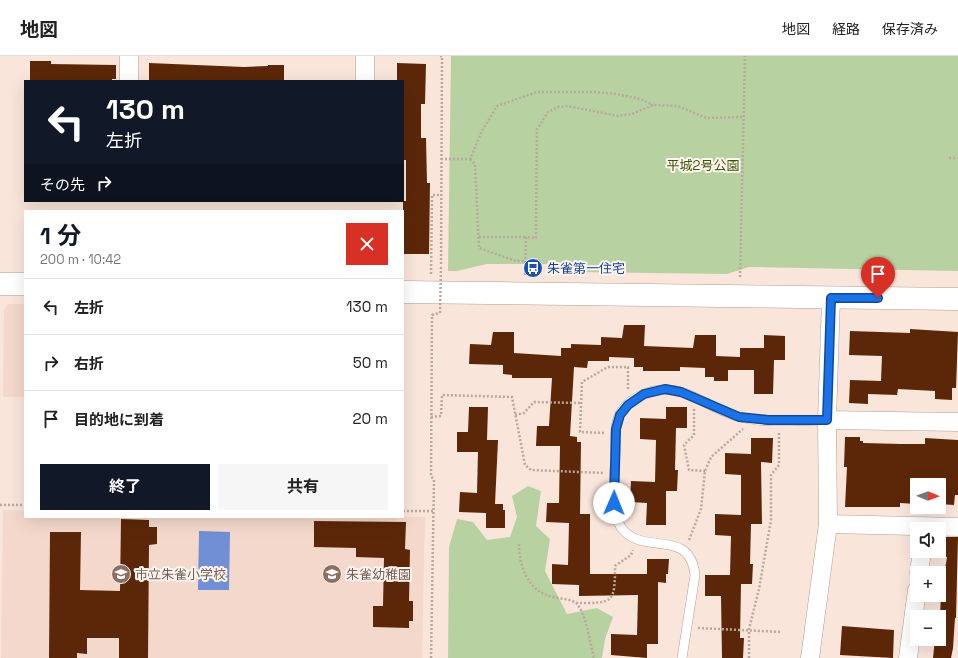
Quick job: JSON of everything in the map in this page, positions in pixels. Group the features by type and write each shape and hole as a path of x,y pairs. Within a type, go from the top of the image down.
{"street":[{"path":"129,56 129,80"},
{"path":"365,56 365,80"},
{"path":"0,284 24,284"},
{"path":"404,292 958,299"},
{"path":"810,658 828,524 827,420 831,298"},
{"path":"827,420 958,422"},
{"path":"828,524 910,527"},
{"path":"946,527 958,527"},
{"path":"908,658 915,602"}],"lane":[{"path":"682,658 696,575 694,566 683,550 678,547 637,538 626,533 618,525 614,511 616,433 620,415 628,405 644,394 665,389 681,392 739,417 779,420 827,420"}],"path":[{"path":"431,658 434,480 431,476 432,315 440,313 441,266 442,56 440,56"},
{"path":"739,297 744,56"},
{"path":"470,159 482,131 498,106 537,92 596,92 616,94 641,99 654,105 678,106 706,118 742,117"},
{"path":"479,237 536,238 537,129 548,112 558,107 568,106 618,116 632,114 654,105"},
{"path":"949,158 958,158"},
{"path":"441,159 470,159 475,164 479,248 516,262 525,261"},
{"path":"431,275 432,195 441,195"},
{"path":"524,294 526,237"},
{"path":"616,433 580,432 582,382 608,367 628,367 628,405"},
{"path":"431,417 441,416 442,395 512,397 525,465 531,470 615,473"},
{"path":"694,398 694,435 684,445 689,470 705,471"},
{"path":"515,414 524,413 534,402 581,403"},
{"path":"683,550 701,509 705,471 712,458 742,431 748,418"},
{"path":"749,658 749,629 759,589 771,520 771,476 779,465 779,420"},
{"path":"0,505 24,505"},
{"path":"404,511 433,511"},
{"path":"519,544 519,558 523,571 536,589 548,596 575,603 608,600 613,596 615,590 615,566 631,555 637,538"},
{"path":"575,603 582,612 594,658"},
{"path":"687,628 749,629 782,632"}],"shaded area":[{"path":"8,304 24,304 24,397 3,397 4,310"},
{"name":"市立朱雀小学校","path":"3,510 24,511 24,518 425,517 422,658 1,658"}],"green space":[{"name":"平城2号公園","path":"451,56 958,56 958,271 749,267 727,274 575,272 546,264 487,264 457,271 448,271"},
{"path":"528,486 541,491 536,526 550,539 545,571 567,614 597,608 613,617 605,639 602,658 448,658 449,547 457,519 473,522 487,540 510,537 517,517 512,496"}],"water":[{"path":"199,531 230,532 229,590 198,590"}],"building":[{"path":"30,61 51,61 51,64 116,65 116,79 112,80 30,80"},
{"path":"149,63 244,67 284,65 284,80 149,80"},
{"path":"397,63 426,64 425,104 421,104 421,138 426,138 427,183 430,183 429,254 404,254 403,202 406,201 406,160 404,160 404,80 397,80"},
{"path":"624,325 645,325 644,346 693,348 695,335 716,335 716,356 740,357 740,348 764,348 764,335 785,336 785,360 774,360 773,394 754,394 754,370 728,370 728,381 714,381 714,377 705,377 705,368 680,367 680,371 643,371 643,367 634,367 634,358 609,357 609,361 588,361 587,368 574,367 570,436 577,437 577,442 581,442 580,514 590,514 590,574 647,574 647,559 669,559 666,583 658,582 658,644 647,644 647,658 611,655 611,634 637,635 638,595 579,596 579,585 552,584 552,564 568,565 569,523 546,522 547,503 559,503 560,446 536,446 537,426 549,426 552,378 512,378 512,375 503,374 503,365 469,364 470,344 491,345 493,332 514,332 514,353 561,356 561,348 571,348 571,344 601,345 601,337 622,338"},
{"path":"910,329 958,332 956,388 952,388 952,400 935,399 935,391 898,389 897,395 868,394 868,404 849,403 850,380 881,381 882,356 849,355 850,331 910,333"},
{"path":"469,407 488,407 487,440 498,440 495,504 503,504 503,510 505,510 505,528 486,528 486,513 459,512 460,492 477,493 478,452 457,452 457,432 468,432"},
{"path":"666,407 687,407 687,428 676,428 675,470 678,470 677,491 666,491 666,525 646,525 647,503 630,502 631,481 655,482 656,440 640,439 640,418 666,419"},
{"path":"845,437 860,437 860,441 863,441 863,443 925,444 925,438 958,440 958,495 955,495 954,505 946,504 946,478 910,478 910,504 900,503 900,507 845,507 847,467 844,467"},
{"path":"751,438 773,438 772,463 761,462 762,524 751,524 750,564 753,564 752,584 741,584 740,638 744,638 743,658 722,658 721,596 705,596 705,575 730,575 731,536 715,535 715,514 741,515 741,475 725,474 725,453 751,454"},
{"path":"121,519 149,520 149,527 157,527 157,544 149,545 148,658 119,658 119,638 87,638 87,654 77,653 77,658 49,658 50,532 81,532 80,590 120,591"},
{"path":"314,521 406,522 405,549 410,550 409,601 413,601 413,621 409,621 409,628 373,627 373,606 383,606 384,558 356,557 356,548 314,547"},
{"path":"946,537 958,537 956,618 951,658 933,658 934,646 946,646 946,610 940,610 941,602 946,602 946,566 947,557"},
{"path":"842,626 894,630 893,658 840,655"}],"place":[{"name":"朱雀第一住宅","path":"533,268"},
{"name":"市立朱雀小学校","path":"121,574"},
{"name":"朱雀幼稚園","path":"332,574"}],"route":[{"path":"614,503 616,429 620,415 628,405 644,394 665,389 681,392 739,417 768,420 827,420 831,298 878,298"}]}
